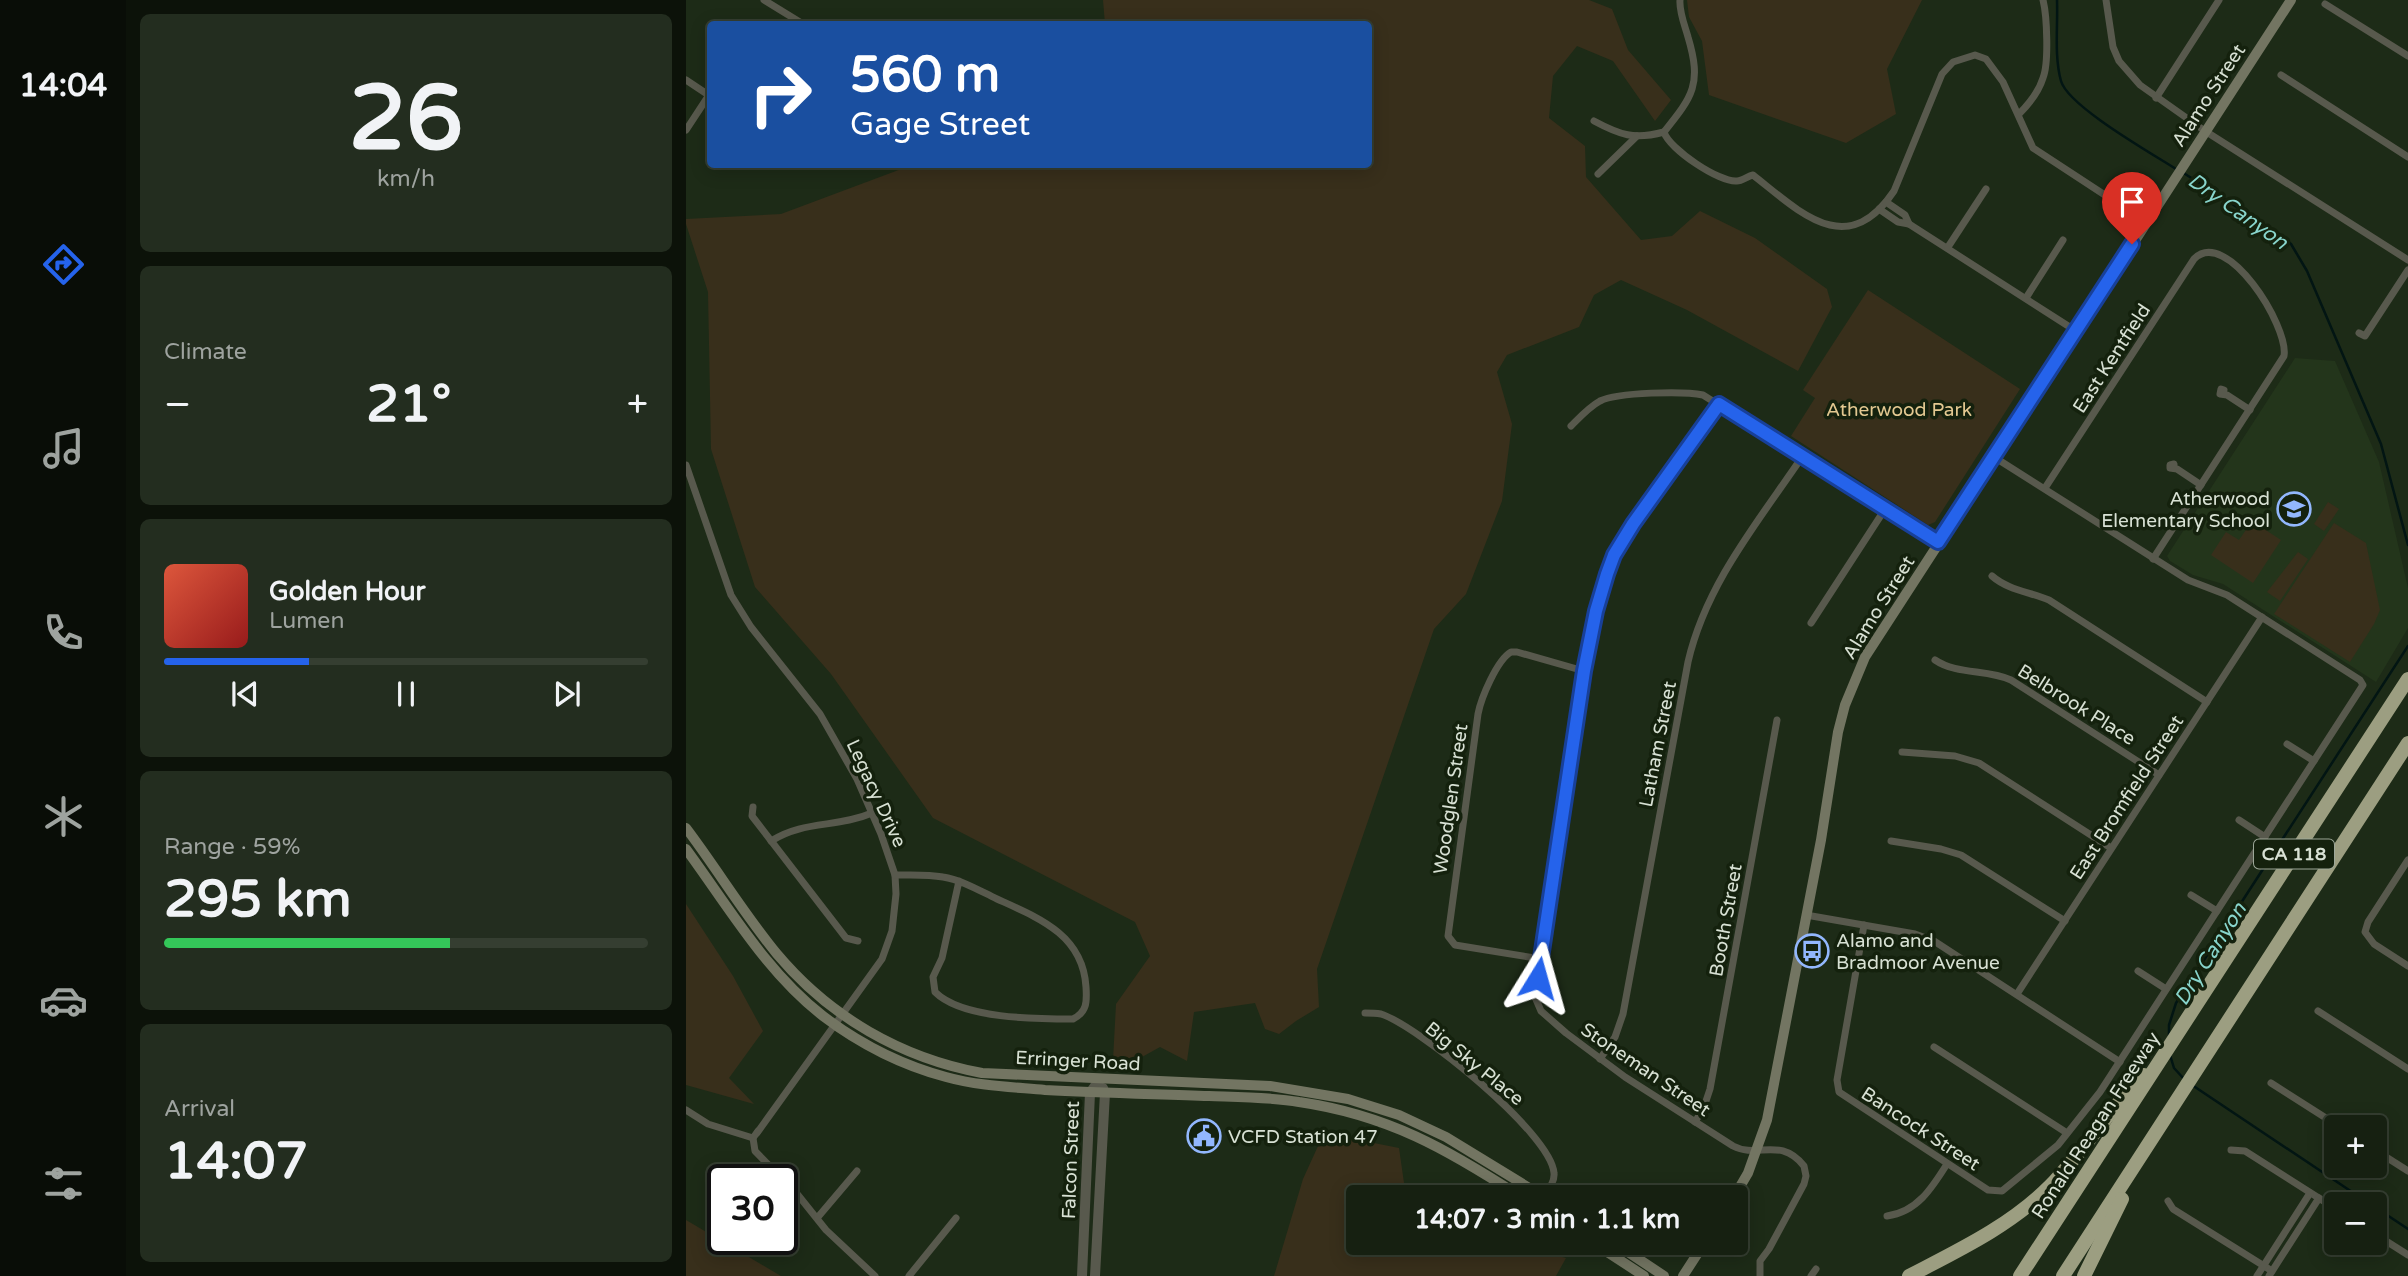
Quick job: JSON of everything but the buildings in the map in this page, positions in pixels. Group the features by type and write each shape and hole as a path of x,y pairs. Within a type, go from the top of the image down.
{"highway":[{"name":"Ronald Reagan Freeway","path":"2020,1276 2408,678"},
{"name":"CA 118","path":"2063,1276 2408,743"},
{"path":"1909,1276 1985,1236 2049,1187 2130,1088 2162,1057"},
{"path":"2084,1276 2157,1131"}],"main road":[{"name":"Alamo Street","path":"1741,1185 1767,1120 1845,705 1865,657 2291,0"},
{"name":"Erringer Road","path":"686,828 776,953 818,995 843,1015 898,1048 959,1069 1014,1075 1270,1086 1348,1099 1399,1115 1446,1137 1524,1185"},
{"name":"Erringer Road","path":"686,849 775,970 803,999 836,1025 887,1056 946,1077 993,1086 1090,1093 1275,1099 1342,1109 1387,1123 1440,1147 1502,1185"},
{"path":"1611,1255 1644,1276"},
{"path":"1632,1255 1664,1276"},
{"path":"1683,1276 1697,1255"}],"street":[{"path":"764,0 798,21"},
{"path":"1594,121 1614,131 1637,136 1664,132 1688,103 1695,78 1692,51 1680,0"},
{"path":"2019,114 2028,105 2044,76 2046,32 2043,0"},
{"path":"2106,0 2110,36 2119,61 2129,74 2156,98 2408,260"},
{"path":"2156,98 2219,0"},
{"path":"2325,4 2408,56"},
{"path":"1664,132 1674,148 1692,161 1728,180 1738,181 1753,175 1807,218 1828,226 1844,228 1861,222 1886,202 1894,191 1942,74 1953,62 1975,54 1986,59 2003,82 2033,148 2146,222"},
{"path":"2281,75 2408,157"},
{"path":"686,80 707,93"},
{"path":"686,130 707,99"},
{"path":"1598,174 1637,136"},
{"path":"1948,247 1986,189"},
{"path":"1886,202 1905,215 1909,224"},
{"path":"1880,209 1898,222 1909,224 1948,247 2076,331"},
{"path":"2026,298 2063,240"},
{"name":"East Kentfield","path":"2045,488 2194,259 2203,252 2209,252 2238,268 2257,287 2285,350 2281,362 2250,410"},
{"path":"2359,333 2365,336 2408,270"},
{"path":"2154,559 2250,410 2227,395 2220,394 2221,389 2224,390"},
{"path":"1571,426 1598,402 1617,396 1695,394 1711,398 1938,542"},
{"name":"Stoneman Street","path":"1719,404 1614,555 1596,611 1584,671 1535,997 1538,1006 1566,1033 1695,1122 1741,1150 1780,1149 1800,1161 1806,1171 1804,1184 1760,1261 1760,1276"},
{"name":"Latham Street","path":"1600,1059 1615,1037 1623,1014 1688,662 1699,623 1726,569 1802,457"},
{"path":"1934,1047 2067,1133 2120,1062 2362,688 2360,680 2227,595 2188,580 1994,457"},
{"path":"2174,464 2170,465 2170,468 2177,469 2202,485"},
{"name":"Legacy Drive","path":"686,465 731,595 745,619 820,714 851,768 881,834 895,875 895,912 888,945 874,972 755,1136"},
{"path":"1811,623 1885,509"},
{"path":"1992,576 2006,587 2032,592 2049,600 2207,702"},
{"name":"East Bromfield Street","path":"2017,994 2262,617"},
{"name":"Woodglen Street","path":"1541,959 1455,945 1448,936 1478,714 1480,704 1501,661 1511,652 1584,671"},
{"name":"Belbrook Place","path":"1935,660 1950,668 1989,672 2011,680 2159,775"},
{"name":"Booth Street","path":"1695,1122 1710,1089 1777,720"},
{"path":"2287,744 2314,761"},
{"path":"1902,752 1955,756 1979,763 2111,848"},
{"path":"753,807 752,816 846,938 858,941"},
{"path":"771,841 794,828 840,823 872,814"},
{"path":"2239,820 2264,837"},
{"path":"1891,841 1961,855 2065,921"},
{"path":"2408,860 2368,922 2365,932 2374,944 2408,966"},
{"path":"895,875 930,875 959,881 1035,916 1060,932 1074,949 1083,969 1087,1003 1079,1016 1073,1019 1003,1016 953,1003 935,992 933,977 942,958 959,881"},
{"path":"2190,895 2217,911"},
{"path":"1806,915 1915,934 1934,941 2120,1062"},
{"name":"Bancock Street","path":"1864,925 1836,1086 1843,1096 1995,1192 2009,1188 2046,1156 2067,1133"},
{"path":"2138,971 2166,989"},
{"path":"2318,1011 2408,1069"},
{"name":"Big Sky Place","path":"1365,1013 1382,1015 1415,1034 1482,1084 1512,1111 1544,1149 1553,1167 1554,1177 1550,1185"},
{"name":"Falcon Street","path":"1082,1276 1090,1093 1100,1079"},
{"name":"Falcon Street","path":"1096,1276 1105,1093 1100,1079"},
{"path":"2272,1083 2324,1117"},
{"path":"686,1110 708,1124 755,1136 755,1152 818,1217 826,1230 875,1276"},
{"path":"2231,1150 2245,1151 2324,1201"},
{"path":"2387,1158 2408,1171"},
{"path":"1887,1216 1900,1214 1916,1204 1930,1191 1947,1164"},
{"path":"818,1217 858,1171"},
{"path":"2257,1276 2310,1193"},
{"path":"2168,1201 2173,1209 2264,1266 2270,1273 2319,1198"},
{"path":"909,1276 956,1218"},
{"path":"2387,1242 2408,1255"}],"shaded area":[{"name":"Atherwood Elementary School","path":"2295,358 2335,361 2379,462 2408,588 2408,628 2376,682 2223,584 2193,575 2170,561 2167,556"}],"green space":[{"path":"1103,0 1589,0 1612,9 1628,50 1671,100 1655,121 1613,61 1577,46 1553,76 1549,118 1585,146 1586,177 1641,240 1672,236 1700,211 1755,238 1827,289 1832,307 1798,371 1687,310 1621,280 1594,295 1579,327 1507,355 1497,372 1512,424 1502,501 1466,594 1434,629 1317,969 1319,1007 1279,1034 1265,1029 1255,1003 1194,1012 1187,1061 1160,1047 1142,1057 1113,1060 1116,1004 1150,956 1135,922 933,818 831,674 755,587 711,449 708,292 686,224 686,219 781,214 904,168 1372,168 1372,21 1105,21"},
{"path":"1687,0 1922,0 1887,69 1896,114 1846,143 1709,95 1702,41 1689,17"},
{"name":"Atherwood Park","path":"1868,290 2020,389 1935,522 1928,525 1791,436 1815,398 1803,390"},
{"path":"2328,502 2339,509 2324,531 2314,524"},
{"path":"2252,521 2281,540 2253,583 2211,555 2226,532 2239,540"},
{"path":"2334,523 2366,543 2380,610 2350,662 2274,614"},
{"path":"2298,552 2308,559 2280,601 2267,592"},
{"path":"686,904 733,976 763,1031 729,1078 754,1104 686,1085"},
{"path":"1324,1133 1399,1148 1404,1185 1346,1185 1346,1255 1554,1255 1566,1258 1556,1276 1274,1276 1303,1179"},
{"path":"686,1220 707,1232 707,1255 745,1255 781,1276 686,1276"}],"waterway":[{"name":"Dry Canyon","path":"2057,0 2058,61 2061,81 2067,91 2094,116 2176,169"},
{"name":"Dry Canyon","path":"2182,172 2291,244 2307,271 2381,444 2408,545"},
{"name":"Dry Canyon","path":"2169,1035 2169,1025 2176,1003 2408,646"},
{"name":"Dry Canyon","path":"2170,1055 2174,1068 2184,1079"},
{"name":"Dry Canyon","path":"2192,1085 2352,1192"},
{"name":"Dry Canyon","path":"2387,1215 2408,1229"}],"place":[{"name":"Atherwood Elementary School","path":"2294,509"},
{"name":"Alamo and Bradmoor Avenue","path":"1812,951"},
{"name":"VCFD Station 47","path":"1204,1136"}],"route":[{"path":"1538,978 1590,635 1607,574 1614,555 1633,524 1719,404 1938,542 2132,244"}]}
